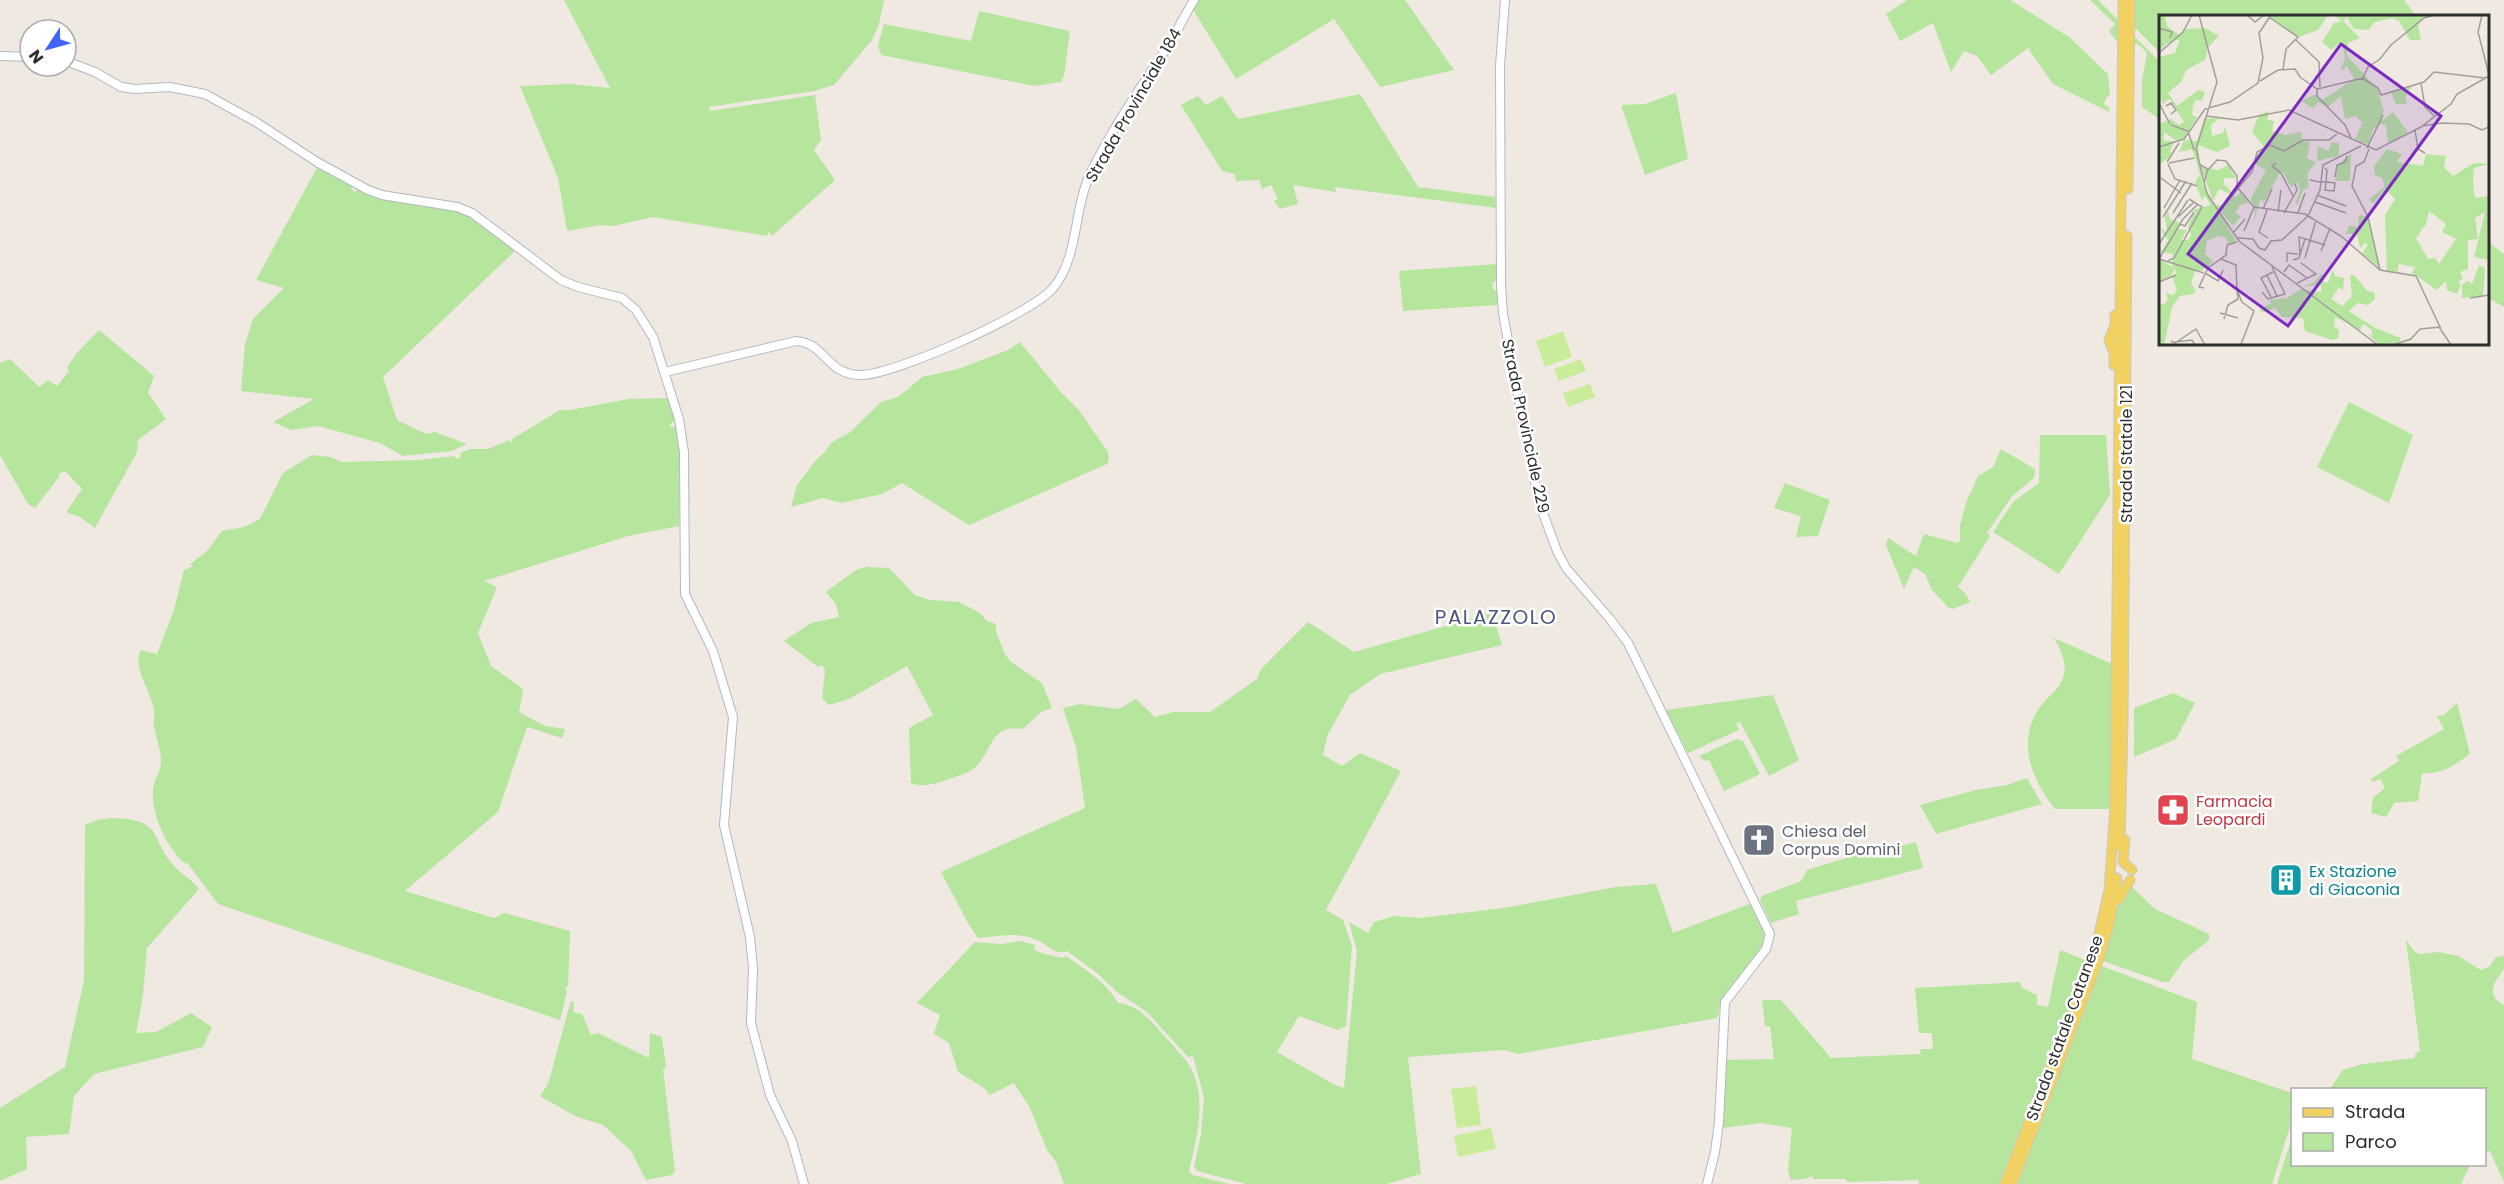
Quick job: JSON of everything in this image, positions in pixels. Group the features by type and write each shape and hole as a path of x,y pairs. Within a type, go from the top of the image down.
{"main road":[{"path":"2123,0 2126,35"},
{"path":"2126,19 2130,0"},
{"name":"Strada Statale 121","path":"2115,871 2119,432 2115,416 2114,353 2109,340 2115,325 2116,292 2120,277 2126,35"},
{"name":"Strada Statale 121","path":"2115,871 2122,807 2126,35"},
{"path":"2105,939 2113,923 2119,897 2131,875 2123,862 2125,829 2122,807"},
{"name":"Strada statale Catanese","path":"2012,1184 2080,1010 2105,939 2115,871"},
{"name":"Strada statale Catanese","path":"2005,1184 2090,966 2115,871"}],"street":[{"name":"Strada Provinciale 184","path":"666,372 796,341 816,347 829,364 840,370 855,374 870,374 932,353 1035,304 1054,288 1067,265 1071,255 1080,199 1092,171 1132,100 1163,54 1194,0"},
{"name":"Strada Provinciale 229","path":"1505,0 1500,66 1502,298 1515,380 1539,502 1557,551 1566,568 1628,643 1762,914 1770,937 1761,956 1725,1002 1719,1122 1707,1184"},
{"path":"0,56 18,57"},
{"path":"78,66 127,89 170,87 205,94 375,193 458,207 472,213 561,280 578,287 615,295 636,310 653,337 666,372 683,437 685,594 713,651 733,717 724,825 748,926 753,968 751,1023 770,1095 792,1141 804,1184"}],"green space":[{"path":"564,0 884,0 879,24 872,40 834,85 814,91 709,107 710,111 815,95 821,140 814,150 835,180 772,236 769,231 767,236 653,217 613,226 601,225 567,231 558,178 520,86 570,84 610,88"},
{"path":"1197,0 1405,0 1454,70 1380,87 1334,19 1236,79 1192,8"},
{"path":"1907,0 2010,0 2069,37 2108,74 2110,95 2104,104 2109,108 2109,112 2053,84 2028,48 1991,75 1977,56 1964,51 1951,72 1933,23 1900,41 1886,14"},
{"path":"2090,0 2098,0 2159,61 2159,118 2142,107 2142,80 2147,54 2133,42 2116,41 2109,31 2115,24"},
{"path":"2133,0 2404,0 2415,15 2159,15 2159,52 2133,26"},
{"path":"979,11 1070,31 1064,76 1061,82 1034,86 881,55 878,46 884,24 971,41"},
{"path":"1676,93 1688,159 1645,175 1621,105 1645,104"},
{"path":"1360,94 1418,187 1495,197 1496,208 1335,187 1336,192 1293,185 1298,204 1280,209 1274,201 1278,199 1271,185 1262,189 1259,180 1236,181 1235,174 1222,171 1181,105 1198,96 1206,105 1222,96 1238,119"},
{"path":"318,166 353,184 352,190 355,192 360,188 418,204 420,207 448,209 472,218 516,250 383,377 397,420 426,434 435,432 467,444 452,451 403,456 380,443 318,426 291,430 273,422 314,399 241,391 245,344 253,319 284,288 256,280"},
{"path":"2489,243 2504,254 2504,307 2489,299"},
{"path":"1497,264 1497,279 1492,287 1497,292 1497,305 1403,311 1399,271"},
{"path":"99,330 154,376 148,393 166,419 138,440 137,452 95,528 78,516 66,512 82,489 65,471 59,474 35,508 28,504 0,455 0,363 10,359 39,387 48,380 57,386 69,371 67,367 77,353"},
{"path":"1563,331 1572,357 1545,367 1536,341"},
{"path":"1020,342 1060,391 1078,409 1108,452 1107,464 969,525 902,483 882,494 841,503 823,498 791,507 797,485 816,460 832,442 849,433 881,402 898,397 922,377 958,369 1008,350"},
{"path":"1581,359 1586,371 1559,381 1554,369"},
{"path":"1590,384 1595,397 1568,407 1563,393"},
{"path":"668,398 675,421 670,424 672,428 676,425 681,443 678,445 680,449 679,526 628,536 484,581 497,587 478,633 491,666 523,689 519,712 545,726 565,729 562,738 527,727 498,812 405,891 494,918 504,913 570,931 568,986 565,988 567,991 560,1020 218,904 188,864 178,857 161,830 157,819 153,789 160,769 161,757 154,726 153,705 139,665 141,650 157,654 174,610 184,570 193,566 190,564 207,551 222,531 244,527 260,519 283,473 312,455 330,457 342,462 418,460 455,456 456,459 461,457 460,453 471,449 488,449 509,440 511,444 512,439 560,410 629,399"},
{"path":"2349,402 2413,435 2389,503 2317,467"},
{"path":"2040,435 2106,435 2110,495 2059,574 1993,532 2013,502 2039,483"},
{"path":"2001,449 2035,469 2034,478 2012,496 1987,533 1990,536 1958,587 1966,594 1970,602 1953,609 1949,608 1932,590 1925,574 1914,567 1904,589 1886,545 1888,538 1916,556 1924,534 1957,543 1960,541 1960,525 1966,503 1978,476 1993,467"},
{"path":"1785,483 1830,500 1818,536 1796,537 1801,516 1774,508"},
{"path":"867,567 889,568 915,595 930,600 959,602 980,613 987,621 996,624 996,632 1005,654 1010,661 1042,683 1052,708 1041,712 1023,729 1002,731 996,736 978,765 970,771 929,785 911,783 909,728 933,715 907,666 849,699 829,705 822,698 825,671 822,665 818,667 784,641 811,623 839,617 836,604 826,592 856,570"},
{"path":"1492,613 1502,645 1380,674 1350,695 1327,736 1323,755 1342,766 1360,753 1401,771 1326,910 1343,920 1352,946 1346,1026 1338,1030 1299,1016 1277,1052 1344,1088 1357,951 1349,922 1368,933 1374,922 1394,916 1420,918 1504,908 1616,887 1656,884 1673,933 1752,903 1763,925 1764,944 1758,955 1722,998 1717,1018 1519,1054 1504,1050 1408,1057 1421,1174 1387,1184 1246,1184 1197,1171 1194,1167 1201,1135 1204,1098 1193,1056 1188,1057 1147,1012 1117,992 1097,973 1067,951 1055,951 1030,937 1008,935 978,938 941,872 1085,808 1076,747 1063,708 1080,704 1119,709 1136,699 1155,717 1173,712 1210,712 1257,679 1261,669 1308,622 1354,652"},
{"path":"2054,638 2112,664 2111,809 2055,809 2033,772 2028,746 2029,733 2040,707 2059,686 2065,667"},
{"path":"2173,693 2195,703 2176,739 2134,757 2134,708"},
{"path":"1773,695 1799,760 1769,776 1740,722 1736,723 1739,730 1688,753 1666,710"},
{"path":"2457,703 2470,754 2442,771 2422,773 2418,801 2394,803 2386,817 2371,813 2373,798 2385,788 2380,779 2373,782 2371,779 2399,761 2396,756 2444,729 2437,716 2444,715"},
{"path":"1737,739 1743,741 1760,774 1724,791 1709,760 1705,761 1699,756"},
{"path":"2027,778 2042,804 1936,834 1920,805 1976,790 2007,785"},
{"path":"111,818 129,819 149,827 169,859 199,889 147,948 143,995 136,1033 156,1032 191,1013 212,1027 203,1047 94,1074 74,1096 69,1134 26,1137 27,1169 0,1181 0,1108 65,1067 84,980 85,825"},
{"path":"1916,842 1923,868 1796,901 1799,914 1771,923 1760,900 1762,896 1801,881 1807,870 1879,848 1892,848"},
{"path":"2130,885 2155,909 2209,934 2209,940 2183,961 2169,982 2163,982 2103,961 2121,895"},
{"path":"2406,940 2415,952 2420,954 2439,952 2458,956 2481,970 2489,967 2496,957 2504,956 2504,969 2495,983 2493,993 2504,1005 2504,1182 2490,1151 2486,1152 2486,1088 2331,1088 2343,1070 2363,1064 2415,1058 2415,1054 2420,1051"},
{"path":"1021,941 1035,945 1034,949 1044,954 1062,958 1066,956 1081,966 1102,983 1118,1003 1130,1006 1146,1016 1181,1054 1194,1074 1199,1101 1198,1130 1189,1171 1192,1175 1230,1184 1064,1184 1030,1108 1014,1083 990,1095 984,1088 958,1072 949,1043 934,1034 940,1015 917,1003 975,942 1002,944"},
{"path":"2060,950 2087,961 1999,1184 1919,1184 1918,1180 1848,1182 1845,1179 1813,1179 1812,1176 1791,1180 1788,1171 1792,1128 1761,1123 1723,1128 1726,1060 1774,1059 1770,1026 1765,1026 1762,1000 1781,1000 1831,1058 1920,1054 1921,1049 1933,1049 1932,1033 1919,1033 1915,988 2020,982 2021,987 2037,995 2037,1005 2048,1007"},
{"path":"2102,966 2197,1002 2192,1059 2291,1093 2291,1123 2272,1184 2016,1184"},
{"path":"571,1001 574,1003 573,1012 582,1014 591,1035 598,1033 649,1058 650,1033 662,1037 666,1067 663,1069 675,1171 672,1175 646,1180 631,1151 603,1125 575,1116 540,1096 548,1084"},
{"path":"1476,1086 1481,1125 1457,1128 1451,1089"},
{"path":"1491,1128 1496,1149 1458,1157 1454,1136"},
{"path":"2291,1140 2291,1166 2470,1166 2461,1184 2277,1184"}],"place":[{"name":"Farmacia Leopardi","path":"2173,810"},
{"name":"Chiesa del Corpus Domini","path":"1759,840"},
{"name":"Ex Stazione di Giaconia","path":"2286,880"}],"district":[{"name":"PALAZZOLO","path":"1496,617"}]}
